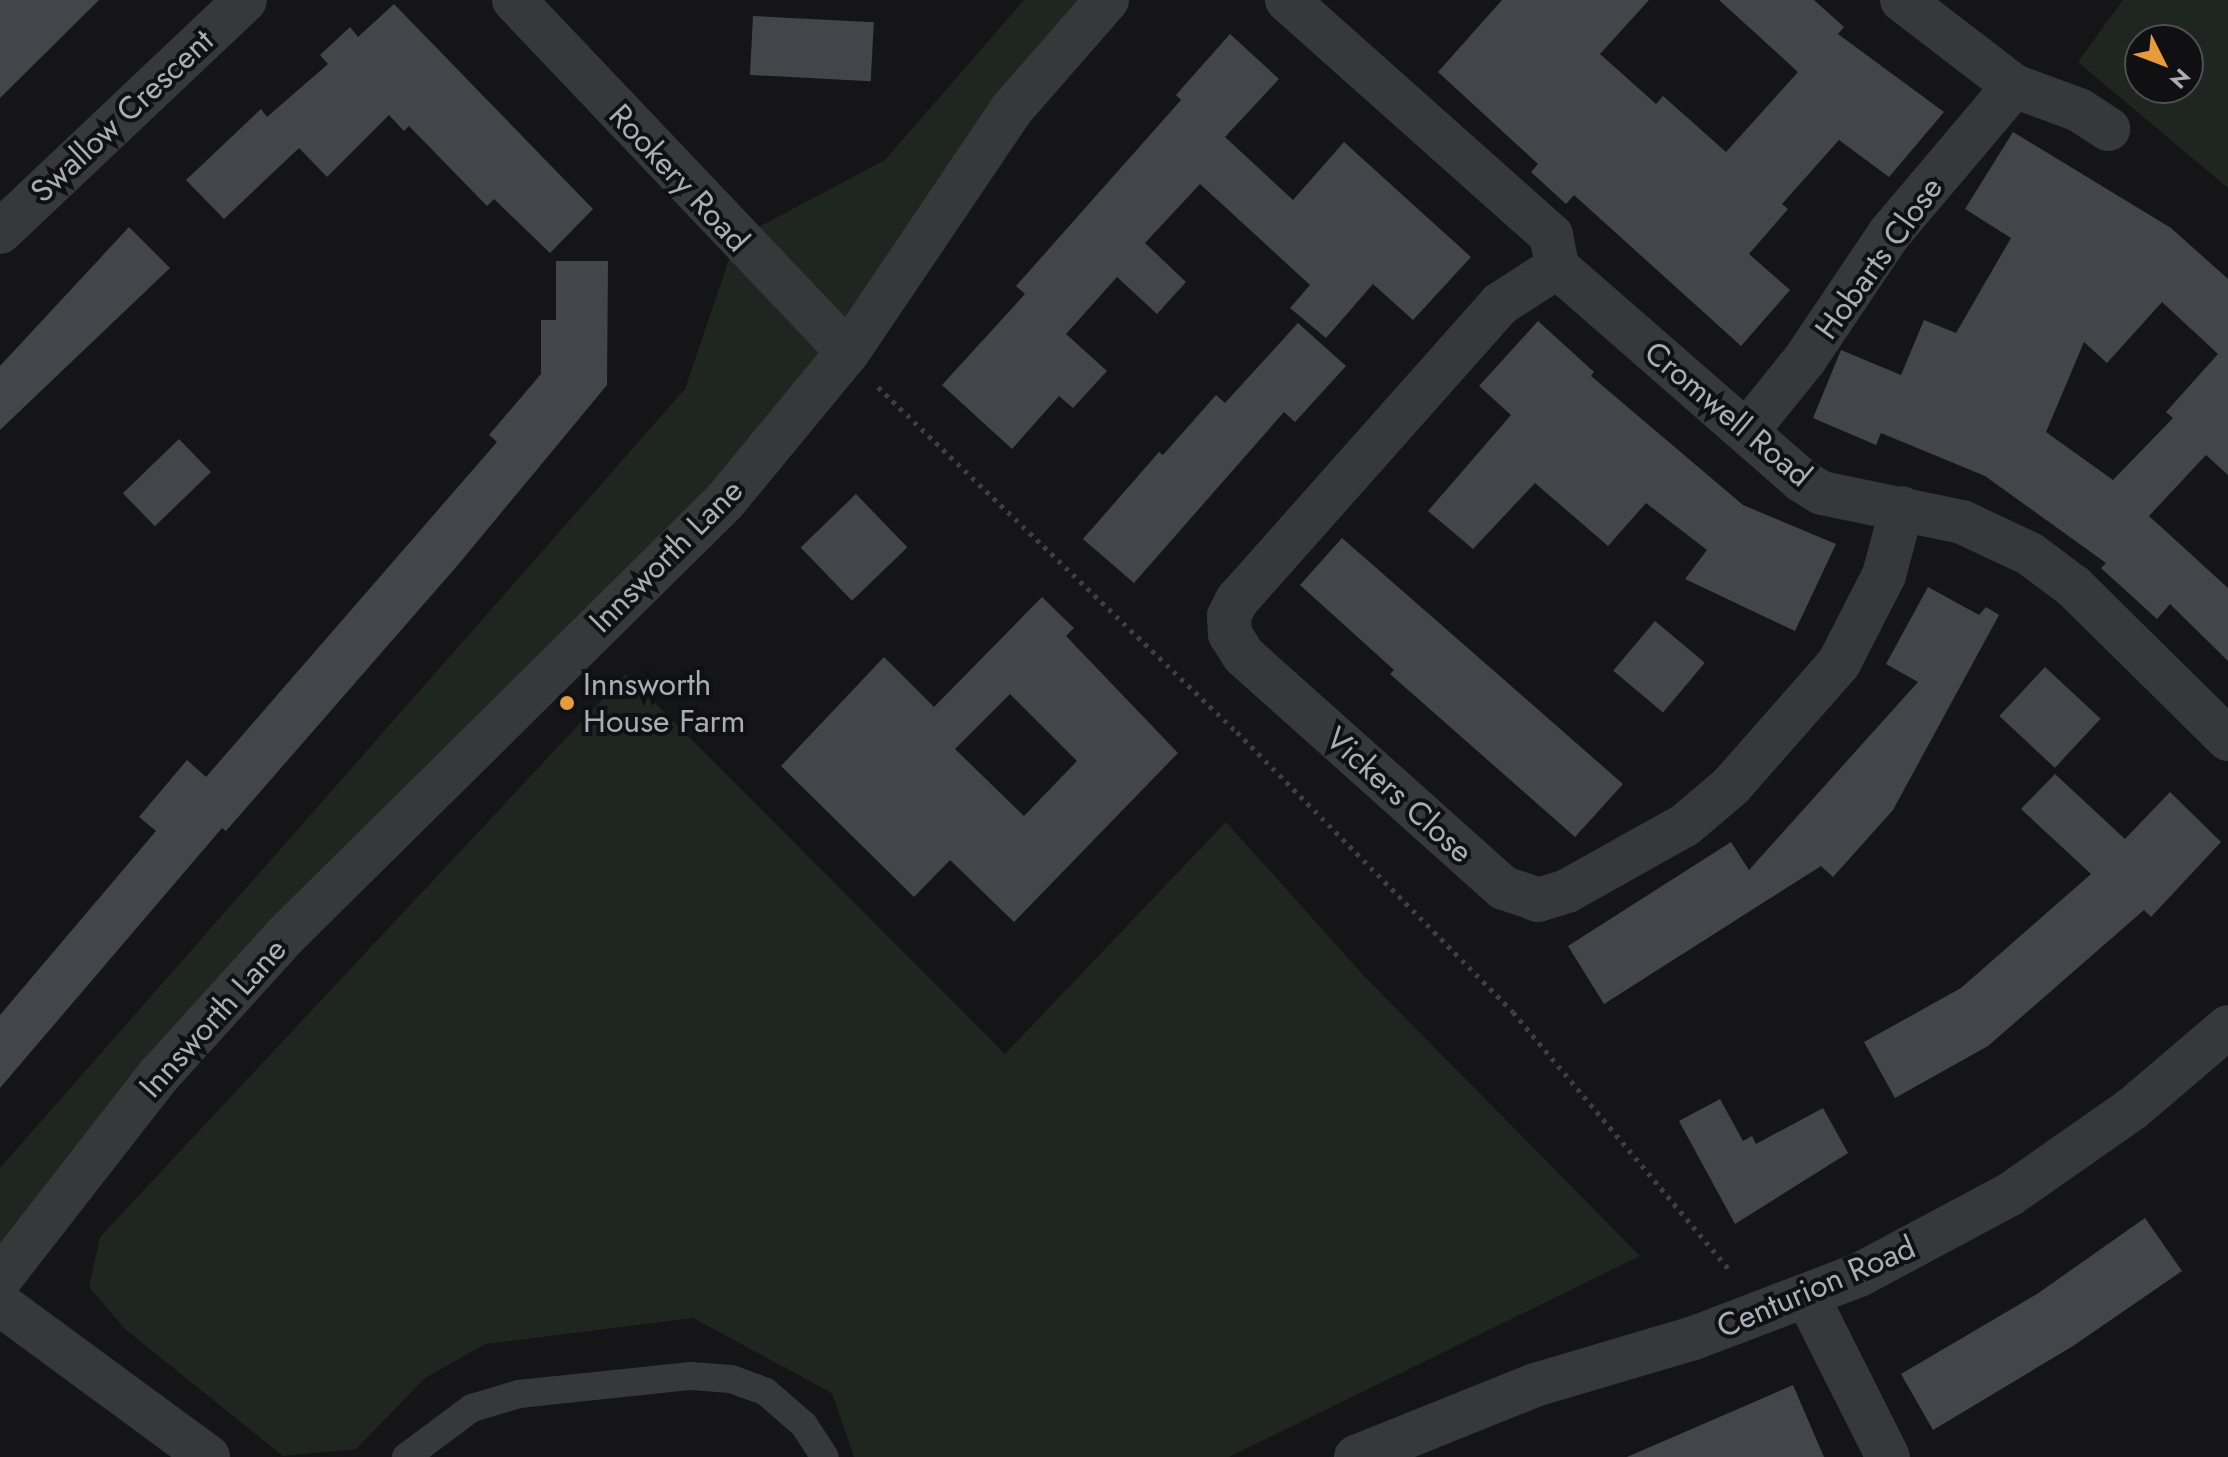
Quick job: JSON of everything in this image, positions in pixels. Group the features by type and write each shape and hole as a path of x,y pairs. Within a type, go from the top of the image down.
{"street":[{"name":"Swallow Crescent","path":"0,232 245,0"},
{"name":"Rookery Road","path":"514,0 848,352"},
{"name":"Innsworth Lane","path":"6,1257 159,1075 285,936 725,501 848,352 1011,110 1107,0"},
{"path":"1287,0 1551,235 1557,267"},
{"path":"1902,0 2014,86 2071,106 2108,129"},
{"name":"Hobarts Close","path":"1747,431 1805,359 1889,234 2014,86"},
{"name":"Cromwell Road","path":"1557,267 1822,493 1962,522 2030,554 2073,586 2228,739"},
{"name":"Vickers Close","path":"1557,267 1500,304 1237,600 1229,616 1230,634 1243,655 1504,888 1538,900 1567,891 1685,825 1731,786 1839,663 1884,575 1902,508"},
{"name":"Centurion Road","path":"1356,1457 1535,1385 1765,1313 1859,1275 2009,1195 2132,1109 2228,1027"},
{"path":"1807,1296 1888,1457"},
{"path":"0,1304 208,1457"}],"lane":[{"path":"406,1457 472,1408 519,1394 691,1376 731,1379 766,1392 804,1425 825,1457"}],"path":[{"path":"848,352 883,392 1237,732 1513,1012 1765,1313"}],"shaded area":[{"path":"1024,0 1107,0 848,352 0,1279 0,1168 685,389 736,239 885,160"},
{"path":"2123,0 2228,0 2228,188 2128,104 2204,104 2204,24 2124,24 2124,101 2078,62"},
{"path":"626,674 1005,1054 1226,822 1364,976 1640,1256 1229,1457 854,1457 832,1393 693,1318 485,1344 425,1378 356,1449 283,1456 125,1329 89,1287 100,1237"}],"building":[{"path":"0,0 99,0 0,98"},
{"path":"1502,0 1649,0 1600,54 1656,104 1663,96 1726,152 1798,72 1719,0 1814,0 1844,27 1838,34 1944,112 1889,177 1839,140 1782,204 1788,209 1749,254 1790,290 1741,346 1574,195 1566,204 1531,172 1538,164 1438,72"},
{"path":"394,4 593,209 550,253 494,199 487,206 409,126 404,131 389,115 327,177 299,148 224,219 186,180 261,109 267,117 328,64 320,55 350,27 358,37"},
{"path":"753,16 874,22 871,81 750,75"},
{"path":"1230,34 1279,79 1225,137 1293,200 1344,142 1471,257 1413,320 1373,284 1326,338 1290,308 1310,285 1200,184 1145,243 1186,282 1157,314 1117,277 1066,334 1107,371 1073,408 1059,396 1012,449 942,385 1025,294 1016,286 1181,100 1176,95"},
{"path":"2013,132 2171,228 2228,279 2228,475 2206,455 2149,516 2228,588 2228,661 2170,604 2157,619 2101,568 2106,563 1985,476 1881,433 1876,445 1813,418 1841,350 1901,375 1924,320 1956,333 2011,238 1965,209","holes":["2162,302 2218,354 2166,412 2173,418 2113,480 2046,432 2084,342 2107,363"]},
{"path":"129,227 170,268 0,430 0,366"},
{"path":"556,261 608,261 607,385 457,566 226,831 222,828 0,1088 0,1015 156,831 139,817 187,760 206,777 497,442 489,435 541,374 541,320 556,320"},
{"path":"1538,321 1594,372 1591,376 1743,505 1836,544 1795,631 1685,579 1707,550 1646,503 1608,546 1535,483 1473,549 1428,511 1511,415 1479,386"},
{"path":"1298,323 1346,366 1295,422 1284,412 1134,583 1083,539 1159,452 1163,455 1216,395 1225,403"},
{"path":"179,439 211,472 155,526 123,493"},
{"path":"856,494 907,547 852,601 801,547"},
{"path":"1342,538 1623,784 1575,837 1390,674 1394,670 1300,585"},
{"path":"1928,587 1979,615 1986,607 1999,615 1893,810 1833,877 1821,866 1604,1004 1568,946 1731,842 1749,870 1918,682 1886,664"},
{"path":"1042,597 1074,628 1066,636 1178,753 1014,922 950,860 914,897 781,766 884,657 934,707","holes":["1010,694 1077,761 1024,816 955,749"]},
{"path":"1655,621 1705,663 1663,713 1613,671"},
{"path":"2045,667 2101,719 2055,768 1999,716"},
{"path":"2055,774 2125,839 2170,792 2221,842 2151,917 2144,910 1988,1046 1895,1098 1864,1042 1961,988 2091,874 2021,809"},
{"path":"1720,1099 1743,1141 1752,1136 1756,1144 1823,1108 1848,1153 1735,1224 1679,1121"},
{"path":"2145,1218 2182,1271 2073,1346 1933,1430 1901,1374 2037,1294"},
{"path":"1793,1385 1824,1457 1627,1457"}],"place":[{"name":"Innsworth House Farm","path":"567,703"}]}
